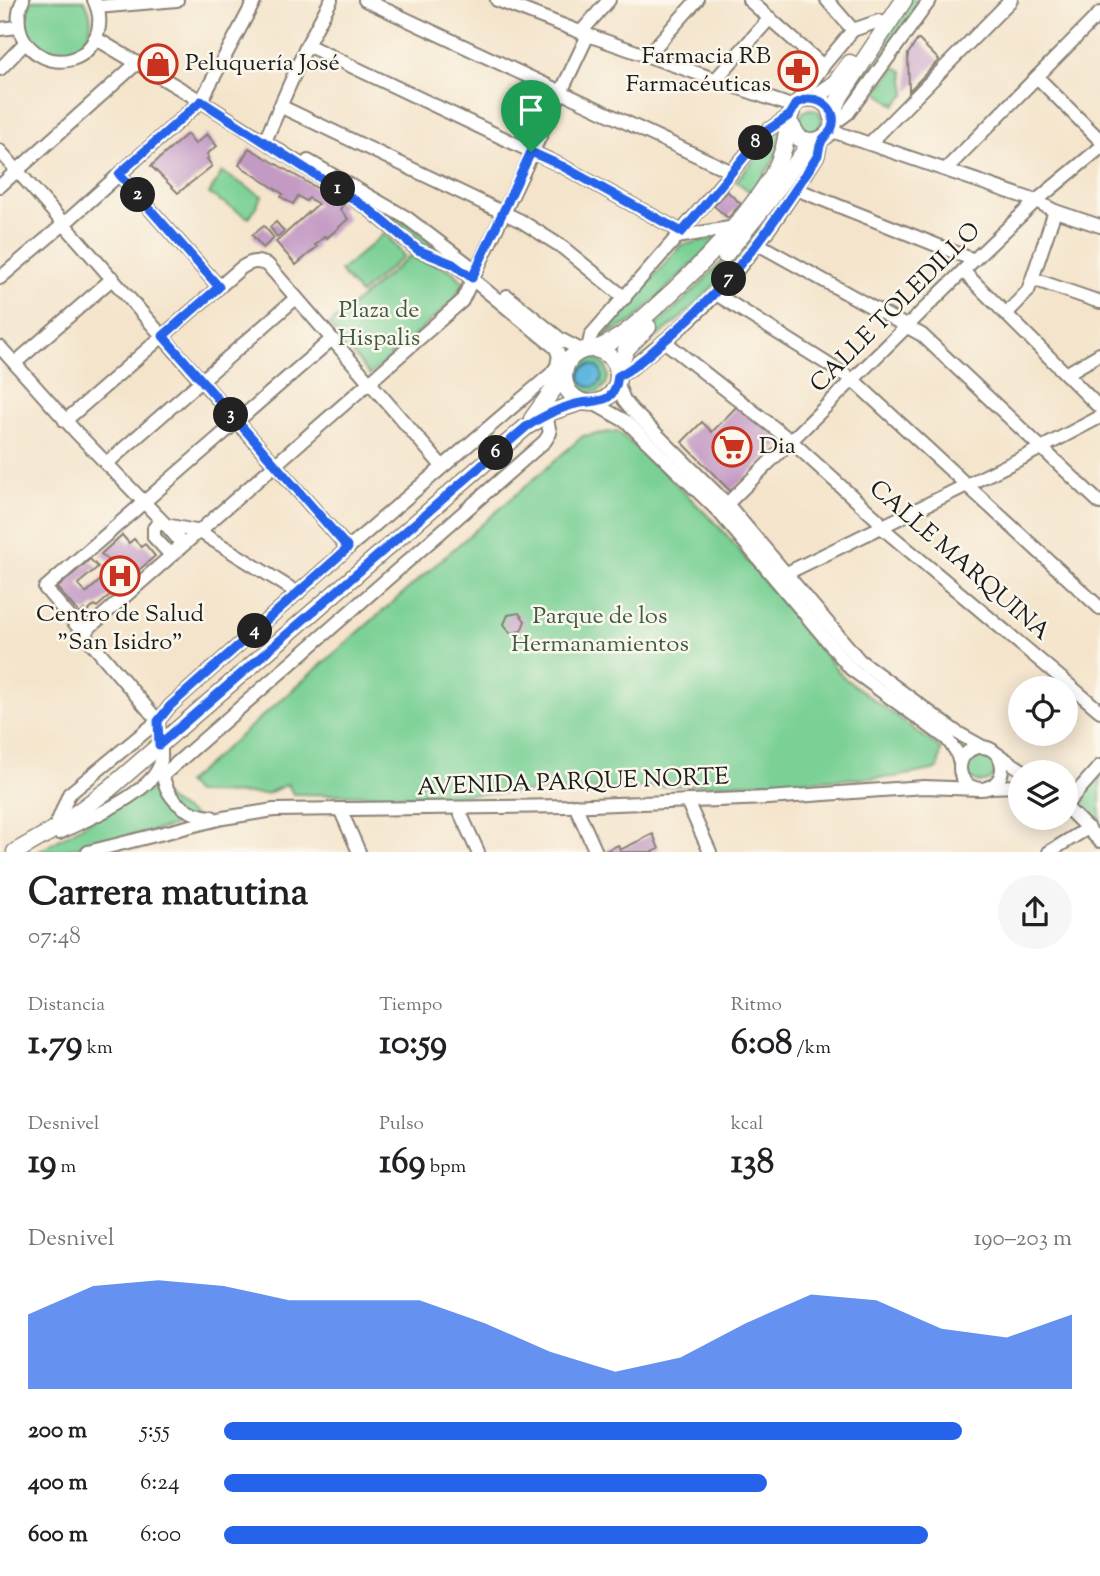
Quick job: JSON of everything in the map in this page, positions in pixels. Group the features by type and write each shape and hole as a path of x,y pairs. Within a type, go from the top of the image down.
{"main road":[{"path":"526,427 572,356 585,345 619,338 707,259 734,227 777,167 793,112 838,80 892,0"},
{"path":"15,852 55,829 160,752 201,709 526,427 546,415 608,397 624,354 635,339 728,252 825,131 841,95 904,0"},
{"path":"814,98 825,103 825,131"},
{"path":"793,112 799,138 825,131"},
{"path":"585,345 608,355 618,376"},
{"path":"564,372 568,392 587,402"}],"street":[{"path":"23,0 18,14 18,27 25,43 40,57 60,61 80,55 95,38 99,23 95,3 177,0"},
{"path":"0,278 201,101 256,0"},
{"path":"269,144 307,45 331,0"},
{"path":"365,0 732,172"},
{"path":"496,0 516,3 584,34 716,79 793,112"},
{"path":"83,633 462,301 561,93 584,34 609,0"},
{"path":"647,56 697,0"},
{"path":"749,0 822,66"},
{"path":"827,0 853,30"},
{"path":"929,0 848,113 825,131 819,154 758,244 716,294 664,341 618,376 624,400 632,410 727,504 859,660 952,730 990,748 1008,761"},
{"path":"870,144 1011,0"},
{"path":"716,79 770,18"},
{"path":"946,169 1098,20"},
{"path":"95,38 201,101 370,210 418,250 474,274 560,339 585,345 769,128 793,112 822,66 853,30 878,21"},
{"path":"0,29 18,27"},
{"path":"0,69 25,43"},
{"path":"307,45 562,166 680,235 734,227"},
{"path":"0,186 137,62"},
{"path":"1037,77 1100,140"},
{"path":"282,107 503,212 562,247 625,298"},
{"path":"825,131 946,169 1100,226"},
{"path":"269,144 292,151 407,218 474,274 558,350 564,372 540,382"},
{"name":"CALLE TOLEDILLO","path":"727,504 974,260 1036,201 1100,148"},
{"path":"0,151 348,548"},
{"path":"119,174 219,287"},
{"path":"796,189 974,260"},
{"path":"1006,313 1028,291 1055,211"},
{"path":"758,244 922,335 1100,503"},
{"path":"65,421 219,287 251,262 260,262 268,265 442,466"},
{"path":"963,271 1100,408"},
{"path":"15,363 113,278"},
{"path":"1033,279 1100,302"},
{"path":"716,294 853,380 1100,608"},
{"path":"106,464 296,298"},
{"path":"223,818 204,816 184,809 168,793 163,776 158,721 45,588 332,339"},
{"name":"CALLE MARQUINA","path":"664,341 791,441 878,520 880,526 1100,711"},
{"path":"0,347 65,421 166,525"},
{"path":"55,829 71,792 158,721 170,706 348,548 540,382 557,366 558,350"},
{"path":"1066,374 1100,354"},
{"path":"587,402 622,418 719,512 851,669 947,739 956,751 960,775 965,783 983,788 997,781 1002,772 1002,764 997,754"},
{"path":"163,776 547,439 550,433 546,415"},
{"path":"787,573 1100,417"},
{"path":"176,551 167,551 154,537 153,529 156,525 200,532 298,593"},
{"path":"158,721 170,721 201,709"},
{"path":"959,764 968,750 981,746"},
{"path":"34,841 52,836 118,803 158,770 160,752"},
{"name":"AVENIDA PARQUE NORTE","path":"924,787 947,778 959,764"},
{"path":"1078,790 1100,766"},
{"name":"AVENIDA PARQUE NORTE","path":"88,852 223,818 274,810 575,805 924,787 1008,787"},
{"path":"71,792 85,808"},
{"path":"687,801 710,852"},
{"path":"575,805 596,852"},
{"path":"458,808 478,852"},
{"path":"340,809 359,852"},
{"path":"1078,813 1094,829 1100,841"},
{"path":"1049,852 1094,829"}],"green space":[{"path":"32,0 84,0 91,24 81,45 69,51 56,52 44,48 34,40 27,29 26,15"},
{"path":"910,0 922,0 882,55 876,50"},
{"path":"896,67 903,71 906,94 895,105 877,92"},
{"path":"811,109 821,116 822,120 815,130 811,131 801,124 800,120 807,110"},
{"path":"776,129 781,130 774,160 754,190 749,191 736,181 774,137 771,134"},
{"path":"222,172 262,196 249,218 209,194"},
{"path":"347,187 409,224 453,260 418,245"},
{"path":"771,206 774,208 735,262 690,310 655,338 649,332 713,272"},
{"path":"385,233 404,256 360,294 340,271"},
{"path":"720,237 633,321 603,337 681,245"},
{"name":"Plaza de Hispalis","path":"410,256 449,269 464,282 455,299 370,375 329,325"},
{"path":"594,358 607,369 608,379 598,392 586,393 575,385 573,373 579,362","holes":["589,364 598,367 602,379 597,385 592,387 579,378 581,369"]},
{"name":"Parque de los Hermanamientos","path":"617,431 655,463 724,532 844,678 941,749 938,769 895,777 426,796 293,794 288,784 266,794 195,793 186,783 583,436"},
{"path":"981,752 992,756 996,767 992,778 981,782 970,778 966,767 970,756"},
{"path":"1100,776 1100,822 1078,800"},
{"path":"155,783 168,800 201,820 61,851 38,852"}],"water":[{"path":"587,365 595,365 602,372 602,380 595,387 587,387 580,380 580,372"}],"building":[{"path":"918,39 939,60 909,91 908,54"},
{"path":"187,134 195,144 207,134 217,146 207,154 212,166 178,193 151,166"},
{"path":"249,148 344,204 340,209 348,219 327,238 325,236 315,245 317,247 296,265 276,242 318,204 309,198 306,201 298,196 293,204 281,197 283,194 239,165"},
{"path":"727,191 741,204 728,218 714,206"},
{"path":"276,222 284,231 277,237 270,227"},
{"path":"264,226 274,238 263,248 252,235"},
{"name":"Dia","path":"738,405 783,441 731,492 682,442 702,422 712,432"},
{"name":"Centro de Salud \"San Isidro\"","path":"122,535 129,543 134,539 141,547 145,544 155,556 97,607 95,605 86,613 84,610 80,614 57,588 90,559 98,567 78,584 86,593 119,564 114,559 110,562 101,554"},
{"path":"519,613 525,621 521,631 510,633 504,624 508,615"},
{"path":"653,834 659,849 652,852 603,852 618,845 620,850"}],"place":[{"name":"Peluquería José","path":"158,64"},
{"name":"Farmacia RB Farmacéuticas","path":"798,71"},
{"name":"Dia","path":"732,447"},
{"name":"Centro de Salud \"San Isidro\"","path":"120,576"}],"route":[{"path":"807,99 821,100 832,112 833,118 831,130 821,140 818,155 751,254 695,314 628,371 618,376 616,387 608,397 551,412 526,427 159,745 158,721 170,706 348,548 163,336 219,287 119,174 201,101 341,190 418,250 453,264 472,278 531,152 601,186 682,232 765,132 773,124 790,115 797,103 807,99"}]}
